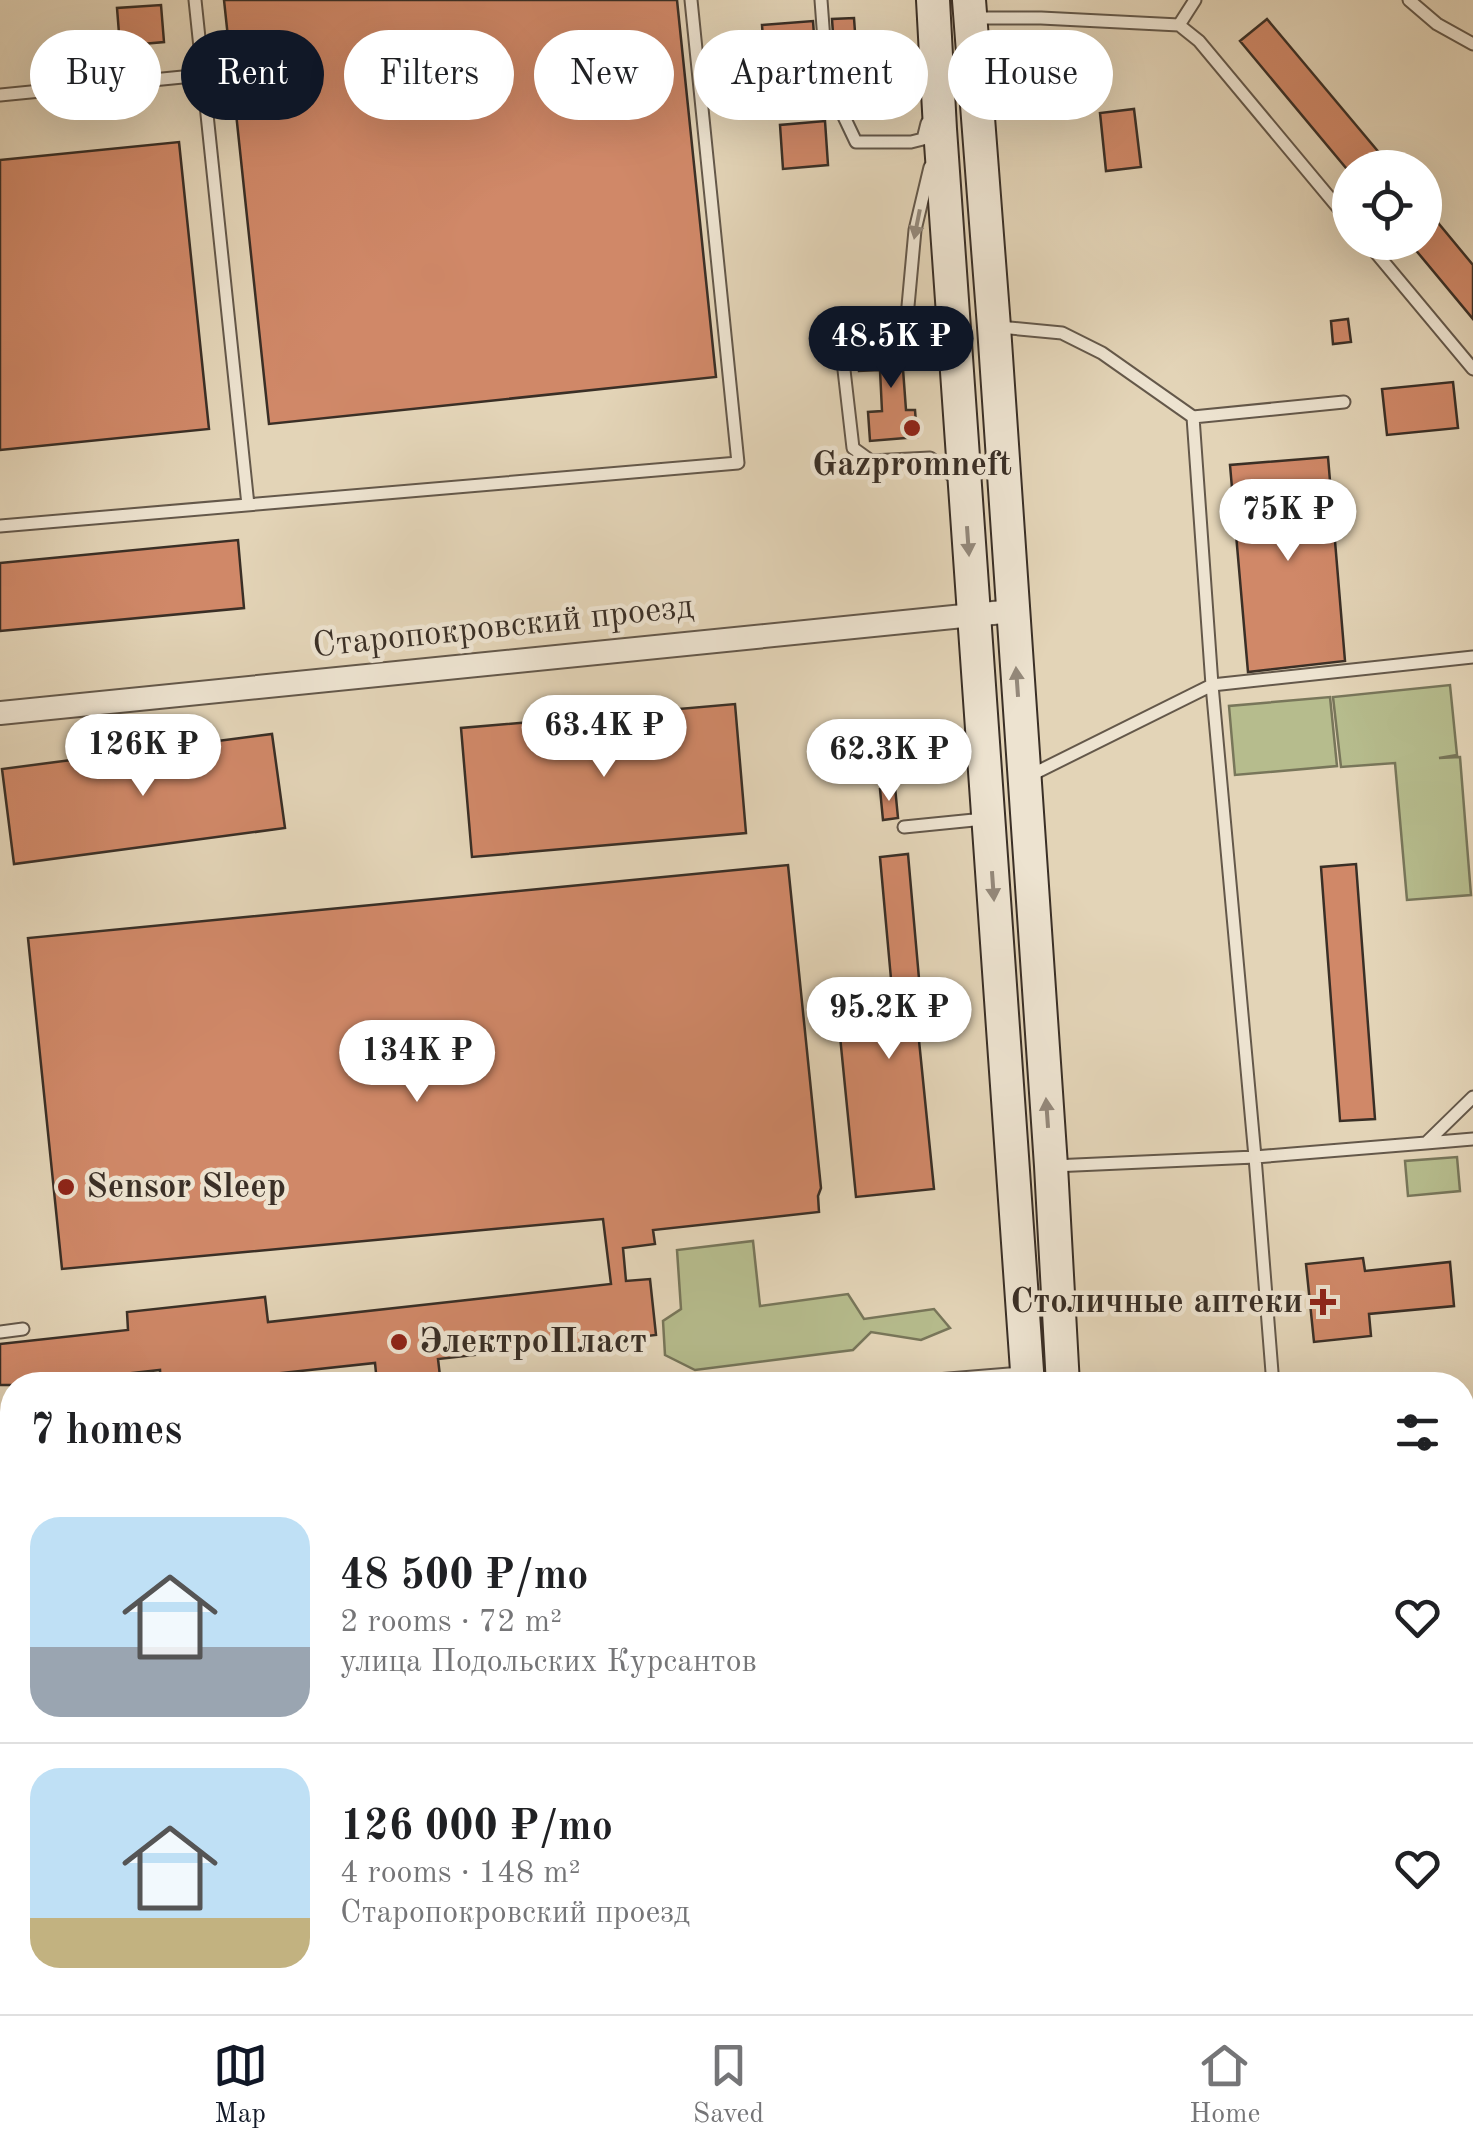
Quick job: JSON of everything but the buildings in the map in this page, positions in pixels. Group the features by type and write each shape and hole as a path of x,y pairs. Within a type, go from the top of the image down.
{"main road":[{"path":"934,0 1027,1372"},
{"path":"970,9 1062,1372"}],"street":[{"name":"Старопокровский проезд","path":"0,713 1012,610"},
{"path":"1016,1214 1022,1227 1036,1232 1049,1225 1054,1211"},
{"path":"1022,1314 1027,1300 1039,1294 1053,1299 1059,1311"}],"lane":[{"path":"195,0 198,30"},
{"path":"0,526 738,463 691,0"},
{"path":"821,0 826,81 856,142 923,140 938,85"},
{"path":"1179,25 1195,0"},
{"path":"1409,0 1437,24 1473,44"},
{"path":"970,9 1041,18 1179,25 1198,41 1332,201"},
{"path":"0,95 181,77"},
{"path":"208,120 248,505"},
{"path":"940,129 915,230 907,317 841,344 853,448 870,461 930,458 964,485"},
{"path":"1382,260 1473,369"},
{"path":"994,327 1062,333 1102,353 1194,417 1344,402"},
{"path":"1194,417 1212,685 1272,1372"},
{"path":"1024,779 1212,685 1473,656"},
{"path":"904,827 988,819"},
{"path":"1426,1144 1473,1097"},
{"path":"1051,1166 1255,1156 1473,1139"},
{"path":"0,1332 22,1329"}],"green space":[{"path":"1450,685 1457,755 1439,758 1460,757 1471,895 1407,900 1395,763 1341,767 1333,697"},
{"path":"1330,697 1337,766 1235,775 1229,706"},
{"path":"1457,1157 1460,1191 1408,1196 1405,1161"},
{"path":"753,1241 760,1306 848,1294 864,1319 934,1309 950,1328 921,1340 871,1332 853,1350 695,1370 665,1355 663,1321 681,1309 677,1250"}],"place":[{"name":"Gazpromneft","path":"912,428"},
{"name":"Sensor Sleep","path":"66,1187"},
{"name":"Столичные аптеки","path":"1323,1302"},
{"name":"ЭлектроПласт","path":"399,1342"}]}
